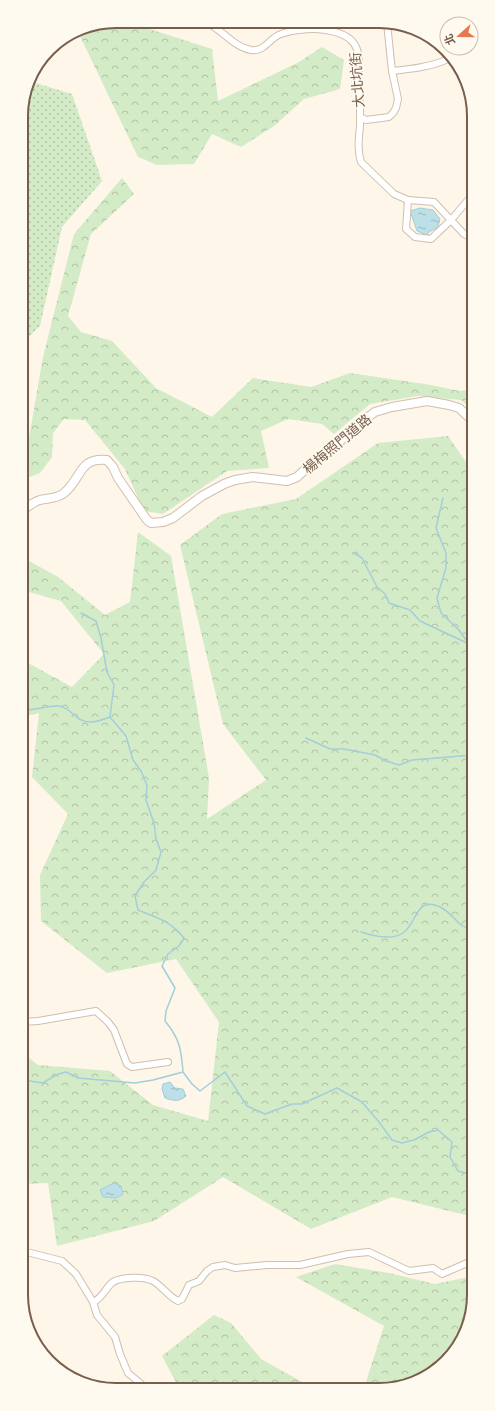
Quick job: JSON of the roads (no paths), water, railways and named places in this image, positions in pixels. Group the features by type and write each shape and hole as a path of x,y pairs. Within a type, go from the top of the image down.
{"street":[{"name":"大北坑街","path":"216,28 238,45 249,50 264,48 274,37 294,30 312,29 336,32 350,38 358,52 358,91 360,103 358,155 361,162 394,194 408,200 434,202 467,236"},
{"name":"大北坑街","path":"360,117 366,120 389,116 393,114 396,108 398,99 392,71 388,28"},
{"path":"392,71 418,68 438,63 446,59"},
{"path":"408,200 406,229 415,237 431,239 451,220 467,201"},
{"name":"楊梅照門道路","path":"28,507 40,500 62,495 73,484 85,464 98,459 106,460 113,467 118,478 147,520 151,523 163,522 173,518 202,496 235,480 253,477 287,481 297,478 309,466 326,456 358,424 375,412 392,407 427,401 459,408 467,416"},
{"path":"28,1022 96,1011 114,1030 127,1064 132,1067 168,1062"},
{"path":"28,1252 62,1261 76,1274 94,1302 97,1315 115,1337 128,1373 140,1383"},
{"path":"94,1302 99,1300 111,1283 120,1279 134,1278 152,1280 172,1298 178,1300 182,1299 189,1285 199,1281 207,1271 213,1267 225,1265 234,1268 300,1264 348,1254 369,1252 409,1271 433,1268 442,1274 467,1263"}],"water":[{"path":"420,208 433,210 440,219 438,227 429,232 427,235 417,231 410,211"},
{"path":"170,1082 175,1088 183,1089 186,1096 176,1100 165,1098 162,1089 163,1084"},
{"path":"114,1183 121,1186 123,1194 116,1198 103,1197 100,1190"}],"waterway":[{"path":"443,498 436,528 446,553 446,568 437,598 441,613 459,630 467,641"},
{"path":"354,553 362,558 377,587 385,594 389,603 410,610 420,621 467,643"},
{"path":"81,613 96,621 101,638 107,672 114,685 110,717 126,736 133,760 141,771 147,785 146,800 154,823 156,839 161,852 156,870 144,882 135,896 138,910 158,918 173,927 184,938 179,946 168,954 162,966 175,988 166,1011 165,1021 174,1033 179,1044 183,1071"},
{"path":"28,708 30,710 59,706 67,709 78,718 87,722 110,717"},
{"path":"306,738 330,749 344,749 375,755 386,761 399,765 412,760 467,755"},
{"path":"361,932 382,937 393,937 403,933 408,929 421,908 430,904 445,910 460,924 467,928"},
{"path":"28,1081 43,1083 56,1075 66,1072 78,1078 135,1083 183,1072 192,1084 200,1091 225,1072 247,1106 265,1114 292,1104 302,1104 337,1088 362,1102 392,1140 402,1143 414,1140 429,1132 438,1130 452,1142 450,1157 458,1171 467,1174"}]}
